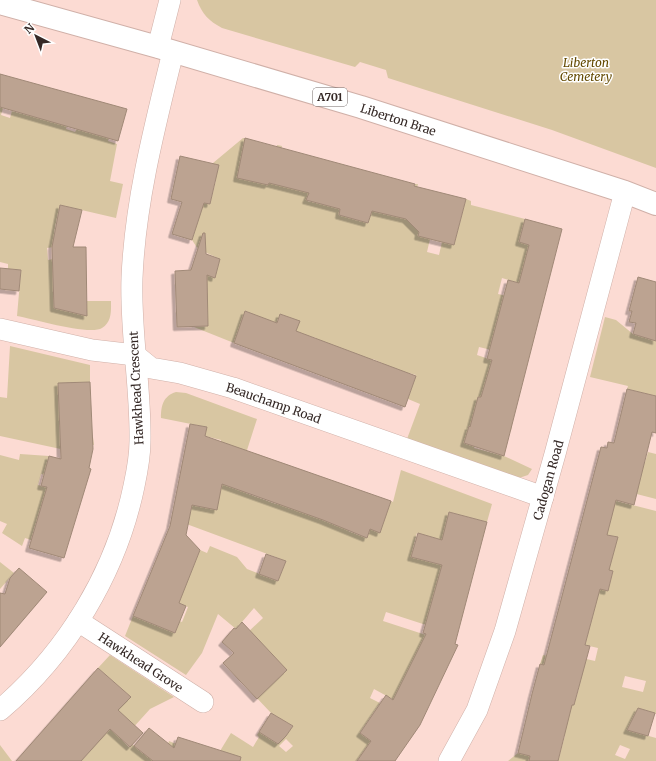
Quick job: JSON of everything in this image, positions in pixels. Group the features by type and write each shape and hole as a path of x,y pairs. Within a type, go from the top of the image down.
{"main road":[{"name":"Liberton Brae","path":"0,3 165,49 362,107 625,192 656,204"}],"street":[{"name":"Hawkhead Crescent","path":"0,710 36,676 57,651 78,621 106,571 124,527 132,497 140,443 139,403 134,355 132,280 140,201 154,133 170,0"},
{"name":"Cadogan Road","path":"449,761 480,703 505,631 543,497 625,192"},
{"path":"0,329 92,350 134,355"},
{"name":"Beauchamp Road","path":"134,355 151,368 233,388 543,497"},
{"name":"Hawkhead Grove","path":"78,621 203,702"}],"green space":[{"name":"Liberton Cemetery","path":"197,0 656,0 656,168 552,130 388,78 386,70 360,62 355,67 222,28 206,17"},
{"path":"0,107 3,108 1,115 10,118 12,111 46,120 70,115 66,129 75,132 77,129 109,138 108,141 117,144 110,181 123,184 116,218 60,205 55,227 53,247 47,248 48,260 53,259 54,308 86,315 87,301 111,301 111,312 108,323 102,328 96,330 74,329 17,316 21,270 8,269 8,264 0,262"},
{"path":"243,138 245,138 268,184 277,145 282,146 281,151 310,188 307,201 326,205 350,170 339,215 368,223 373,206 390,211 389,215 397,217 398,213 406,219 415,184 418,184 417,188 430,239 427,252 439,255 442,242 454,245 466,199 471,201 471,205 525,219 519,242 529,245 525,260 552,267 528,288 502,278 498,294 511,297 528,359 479,347 477,355 492,360 485,398 478,397 476,406 497,421 512,425 511,431 481,423 479,429 469,427 464,443 474,446 474,448 504,456 532,469 528,475 519,478 407,439 420,404 408,399 416,375 409,373 407,376 381,366 382,363 373,359 367,375 358,372 353,388 346,369 352,352 344,349 343,352 315,342 316,338 309,336 295,350 289,364 287,363 292,350 289,349 299,321 280,314 275,326 246,311 234,343 194,327 208,326 206,275 215,277 220,259 198,249 192,240 196,227 197,201 210,204 216,180 209,178 213,163"},
{"path":"605,317 616,320 633,334 651,339 656,323 656,396 627,389 628,386 590,377"},
{"path":"10,346 90,365 90,382 58,384 60,438 93,437 94,445 72,440 70,451 0,436 0,397 7,398"},
{"path":"176,392 186,393 257,419 240,472 249,475 257,454 260,455 246,493 276,504 280,493 331,498 323,520 333,524 352,520 348,531 367,538 370,529 380,532 391,501 393,502 401,470 492,504 487,522 449,512 446,526 449,542 417,533 411,557 442,565 426,625 386,612 383,621 426,635 394,700 374,689 370,698 380,703 360,733 371,741 357,761 225,761 220,751 231,733 253,747 259,737 257,735 259,732 278,744 293,726 271,713 254,695 275,675 279,678 287,670 253,634 246,634 263,618 254,608 236,629 218,614 202,653 186,675 125,636 133,616 175,633 179,624 172,618 182,622 188,607 178,603 200,550 207,553 210,546 237,557 247,569 278,581 286,561 173,519 192,505 214,509 221,440 205,436 206,427 161,418 164,402 168,396","holes":["286,739 293,746 286,752 279,746"]},
{"path":"648,452 656,454 656,499 625,491 643,461 645,462"},
{"path":"20,454 49,456 47,464 50,476 41,474 38,485 47,487 31,540 25,538 22,546 2,533 7,524 0,521 0,455 19,460"},
{"path":"597,496 656,511 656,714 638,708 627,730 656,738 656,761 558,761 565,735 531,700 532,694 574,705 579,688 579,674 540,664 543,655 580,665 582,658 595,661 598,648 585,645 593,614 592,587 608,591 613,572 597,567 617,537 607,535","holes":["625,676 646,681 643,692 622,687","620,745 630,749 625,759 615,755"]},
{"path":"0,562 14,573 0,589"},
{"path":"110,655 174,697 150,709 122,740 129,747 132,744 141,752 163,760 169,741 176,744 170,761 73,761 82,760 91,750 82,742 120,717 120,712 113,706 120,699 125,703 131,697 98,668"},
{"path":"0,745 12,761 0,761"},
{"path":"518,753 530,756 529,761 508,761"}],"building":[{"path":"0,74 127,109 118,141 0,107"},
{"path":"245,138 415,184 414,186 466,199 454,245 418,236 419,232 406,219 372,211 368,223 339,215 340,209 306,200 309,193 269,183 268,185 237,178"},
{"path":"180,156 219,165 210,204 204,203 192,240 172,234 182,202 171,199"},
{"path":"60,205 82,210 73,247 86,247 87,316 54,308 52,247"},
{"path":"525,219 562,229 504,456 464,443 478,397 481,397 492,360 487,359 508,280 519,283 529,245 519,242"},
{"path":"203,233 205,233 206,254 220,259 215,278 207,275 208,326 177,327 175,271 191,270"},
{"path":"0,268 21,270 19,291 0,289"},
{"path":"638,277 656,282 656,341 633,334 636,323 629,322 632,311 629,311"},
{"path":"245,311 277,323 280,314 300,321 296,331 416,376 405,407 234,343"},
{"path":"90,382 93,449 89,468 91,469 64,558 29,548 47,487 41,486 49,456 61,459 58,383"},
{"path":"627,389 656,396 656,433 652,432 634,505 616,500 607,535 618,537 609,570 613,571 608,591 600,589 585,645 590,646 574,705 572,705 558,761 529,761 530,756 518,753 532,694 540,664 544,665 601,447 607,448 608,442 614,443"},
{"path":"190,424 207,427 205,436 391,501 380,533 370,529 367,538 323,520 222,484 217,510 192,505 186,535 200,550 179,603 186,606 175,633 133,616 170,526"},
{"path":"449,512 487,522 455,644 458,645 420,725 395,761 357,761 371,741 360,733 386,695 393,700 426,634 423,633 442,565 411,557 418,533 442,540"},
{"path":"266,554 286,561 278,581 259,574"},
{"path":"19,568 47,592 0,647 0,593 5,594 10,578"},
{"path":"242,622 287,670 257,699 223,663 234,653 222,642 234,628 236,629"},
{"path":"98,668 131,697 118,710 143,733 130,747 110,729 81,761 16,761"},
{"path":"638,708 655,713 648,736 627,730"},
{"path":"271,713 293,726 278,744 259,732"},
{"path":"149,728 174,748 178,737 241,757 240,761 153,761 134,746"}]}
